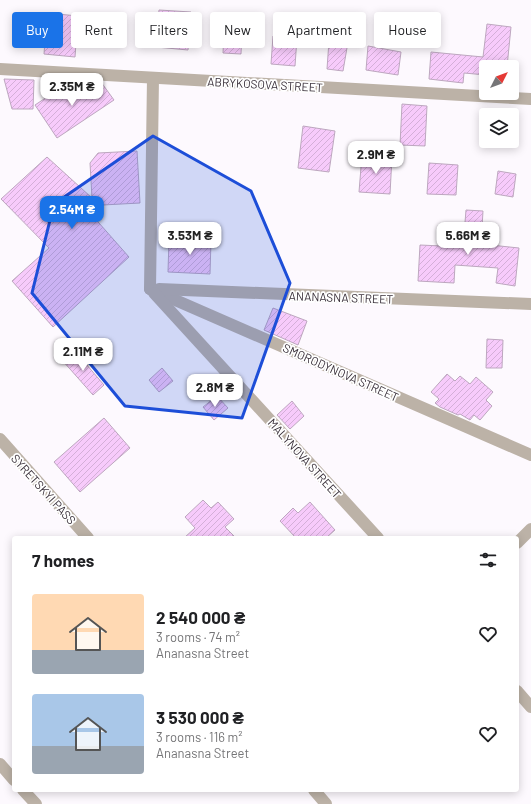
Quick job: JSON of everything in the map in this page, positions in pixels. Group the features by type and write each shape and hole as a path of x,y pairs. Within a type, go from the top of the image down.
{"street":[{"name":"ABRYKOSOVA STREET","path":"0,69 531,99"},
{"path":"150,289 153,78"},
{"name":"ANANASNA STREET","path":"150,289 531,304"},
{"name":"SMORODYNOVA STREET","path":"150,289 531,455"},
{"name":"MALYNOVA STREET","path":"150,289 376,536"},
{"name":"SYRETSKYI PASS","path":"0,439 86,536"},
{"path":"519,541 531,530"},
{"path":"519,693 531,707"},
{"path":"0,764 12,778"},
{"path":"25,792 36,804"},
{"path":"316,792 326,804"}],"highlighted area":[{"path":"153,136 251,191 290,283 242,418 125,406 32,293 54,204"}],"building":[{"path":"159,10 191,12 159,12"},
{"path":"63,15 71,15 71,48 76,48 75,57 44,54 44,48 63,48"},
{"path":"487,24 511,27 508,60 479,60 479,74 464,73 463,83 429,79 431,52 483,57"},
{"path":"273,36 273,48 296,48 295,66 271,64"},
{"path":"368,46 401,52 398,75 366,70"},
{"path":"167,48 188,48 188,50"},
{"path":"223,48 241,48 241,54 223,53"},
{"path":"328,48 347,48 343,71 327,69"},
{"path":"4,79 34,80 33,109 12,109"},
{"path":"97,82 101,82 114,100 57,138 35,105 62,87 65,92 73,87 72,100"},
{"path":"402,104 427,106 425,146 400,145"},
{"path":"303,126 335,131 329,172 298,168"},
{"path":"137,151 140,203 84,206 129,257 53,327 12,281 49,248 1,199 47,157 92,198 90,163 98,153"},
{"path":"362,155 392,157 390,194 359,192"},
{"path":"429,163 458,165 456,195 427,194"},
{"path":"498,171 516,174 513,197 495,194"},
{"path":"466,210 483,211 481,244 519,248 515,286 496,283 498,268 455,265 454,283 418,281 420,245 463,247"},
{"path":"169,239 211,241 210,274 168,272"},
{"path":"273,308 307,321 298,345 264,330"},
{"path":"487,339 503,340 502,368 486,368"},
{"path":"74,350 104,385 93,395 62,360"},
{"path":"162,368 173,381 159,392 149,380"},
{"path":"447,374 455,381 460,376 470,384 476,377 493,392 486,400 492,406 480,420 474,415 470,420 460,414 458,415 440,407 435,403 439,399 431,392"},
{"path":"217,396 228,408 214,420 203,407"},
{"path":"292,401 304,416 290,429 277,415"},
{"path":"104,418 130,448 80,492 54,462"},
{"path":"203,500 211,508 218,502 234,519 225,527 234,536 186,536 195,528 185,517"},
{"path":"310,502 335,530 328,536 294,536 280,521 293,508 298,513"}]}
